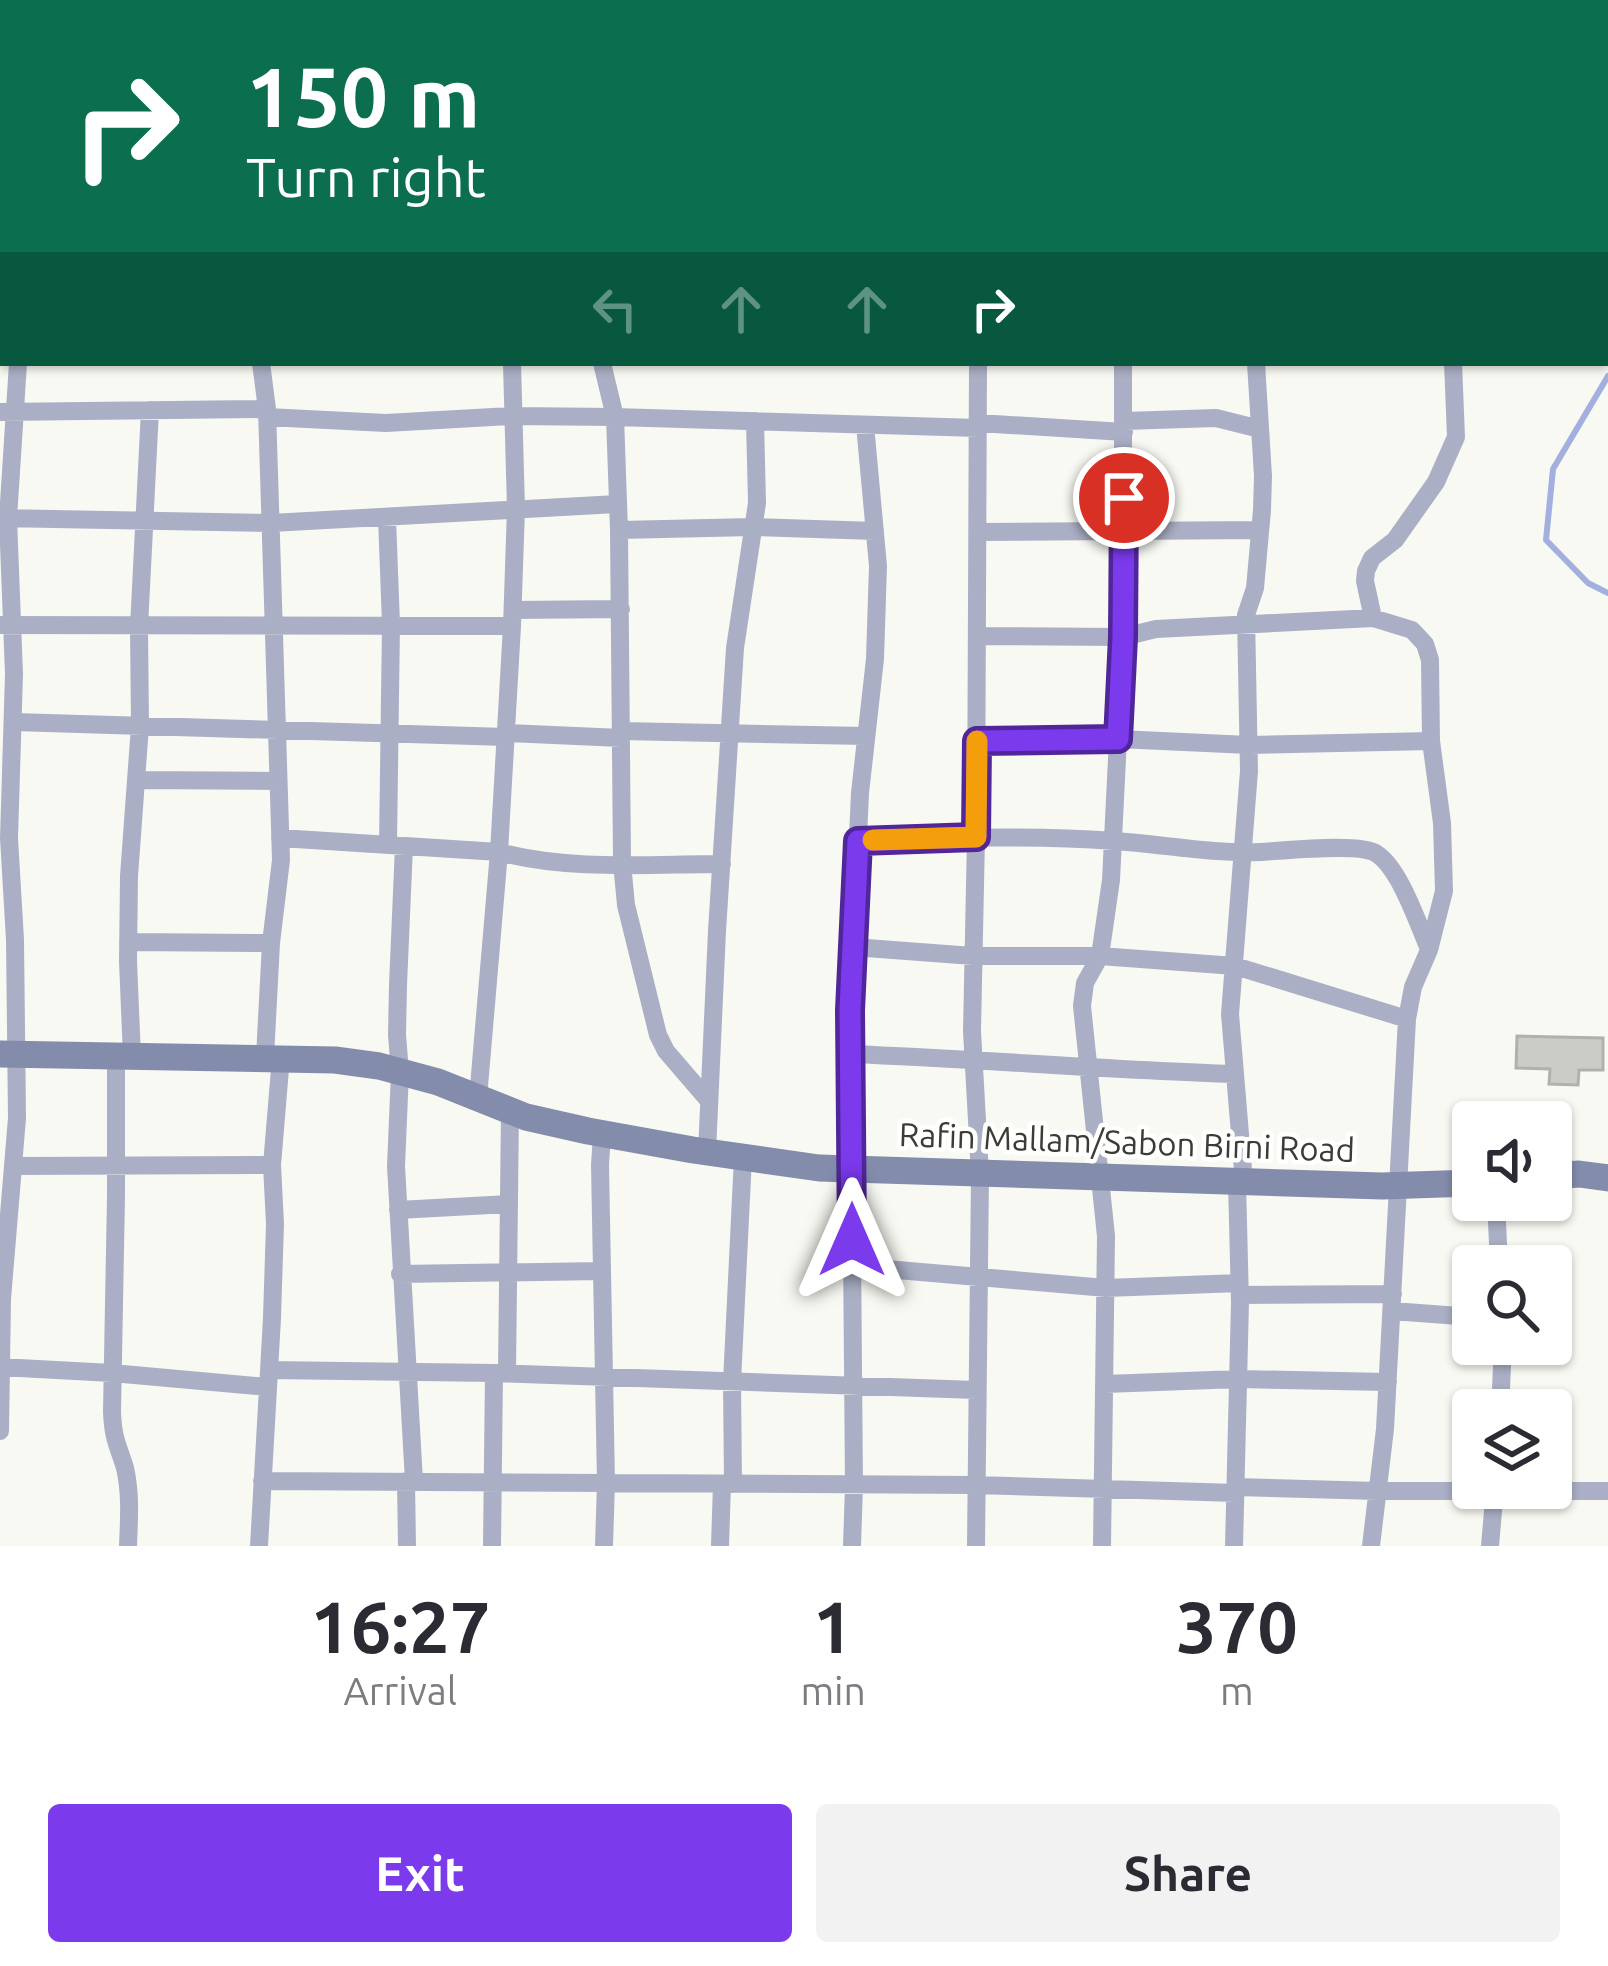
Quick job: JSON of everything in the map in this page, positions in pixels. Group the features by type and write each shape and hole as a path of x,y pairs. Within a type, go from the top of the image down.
{"street":[{"path":"0,1431 3,1259 17,1118 8,1054 15,940 5,838 14,722 4,518 7,412 17,366"},
{"path":"259,1546 274,1224 271,943 281,860 267,413 261,366"},
{"path":"478,1098 513,618 512,366"},
{"path":"603,366 615,416 626,905 658,1035 666,1051 710,1101"},
{"path":"976,1546 980,1174 973,1059 978,366"},
{"path":"1102,1546 1106,1288 1102,1178 1082,1006 1085,983 1100,956 1111,880 1123,637 1123,366"},
{"path":"1234,1546 1240,1182 1230,1014 1249,745 1246,615 1255,588 1263,476 1256,366"},
{"path":"1373,618 1366,571 1372,558 1395,540 1436,482 1456,437 1453,366"},
{"path":"128,1546 130,1504 113,1438 116,1163 140,726 139,627 151,410"},
{"path":"7,412 267,413 386,423 615,416 865,425 1124,426 1216,418 1260,429"},
{"path":"707,1152 735,648 757,503 755,421"},
{"path":"852,1546 853,947 878,566 865,425"},
{"path":"4,518 271,523 617,504"},
{"path":"387,518 400,1072 396,1166 409,1370 407,1546"},
{"path":"619,530 875,531"},
{"path":"978,532 1260,530"},
{"path":"7,625 391,625 621,609"},
{"path":"977,636 1123,637 1156,629 1373,618 1412,630 1425,644 1430,660 1431,741 1442,823 1444,891 1407,1018 1388,1382 1371,1546"},
{"path":"14,722 390,734 866,736"},
{"path":"977,741 1118,739 1249,745 1431,741"},
{"path":"136,780 278,781"},
{"path":"858,841 976,837 1113,841 1244,853 1372,850 1396,879 1429,950"},
{"path":"280,838 499,852 562,864 722,865"},
{"path":"128,942 271,943"},
{"path":"853,947 1234,966 1407,1018"},
{"name":"Rafin Mallam/Sabon Birni Road","path":"8,1054 335,1060 438,1082 526,1117 602,1134 852,1170 1452,1184"},
{"path":"851,1054 1235,1074"},
{"path":"492,1546 492,1481 509,1271 510,1110"},
{"path":"602,1134 604,1546"},
{"path":"720,1546 728,1484 743,1156"},
{"path":"14,1166 272,1165"},
{"path":"1572,1175 1608,1178"},
{"path":"398,1210 509,1204"},
{"path":"851,1266 1106,1288 1240,1289 1452,1313"},
{"path":"400,1274 602,1271"},
{"path":"0,1367 268,1379 409,1370 976,1390"},
{"path":"1105,1384 1238,1379 1388,1382"},
{"path":"262,1481 1452,1490"},
{"path":"1572,1491 1608,1492"},
{"path":"1490,1546 1493,1509"}],"building":[{"path":"1517,1036 1603,1038 1603,1070 1579,1070 1578,1085 1549,1084 1550,1069 1516,1068"}],"waterway":[{"path":"1608,376 1553,469 1546,540 1588,583 1608,593"}],"slow traffic":[{"path":"873,840 976,837 977,741"}],"route":[{"path":"852,1240 850,1010 858,841 976,837 977,741 1118,739 1124,498"}]}
